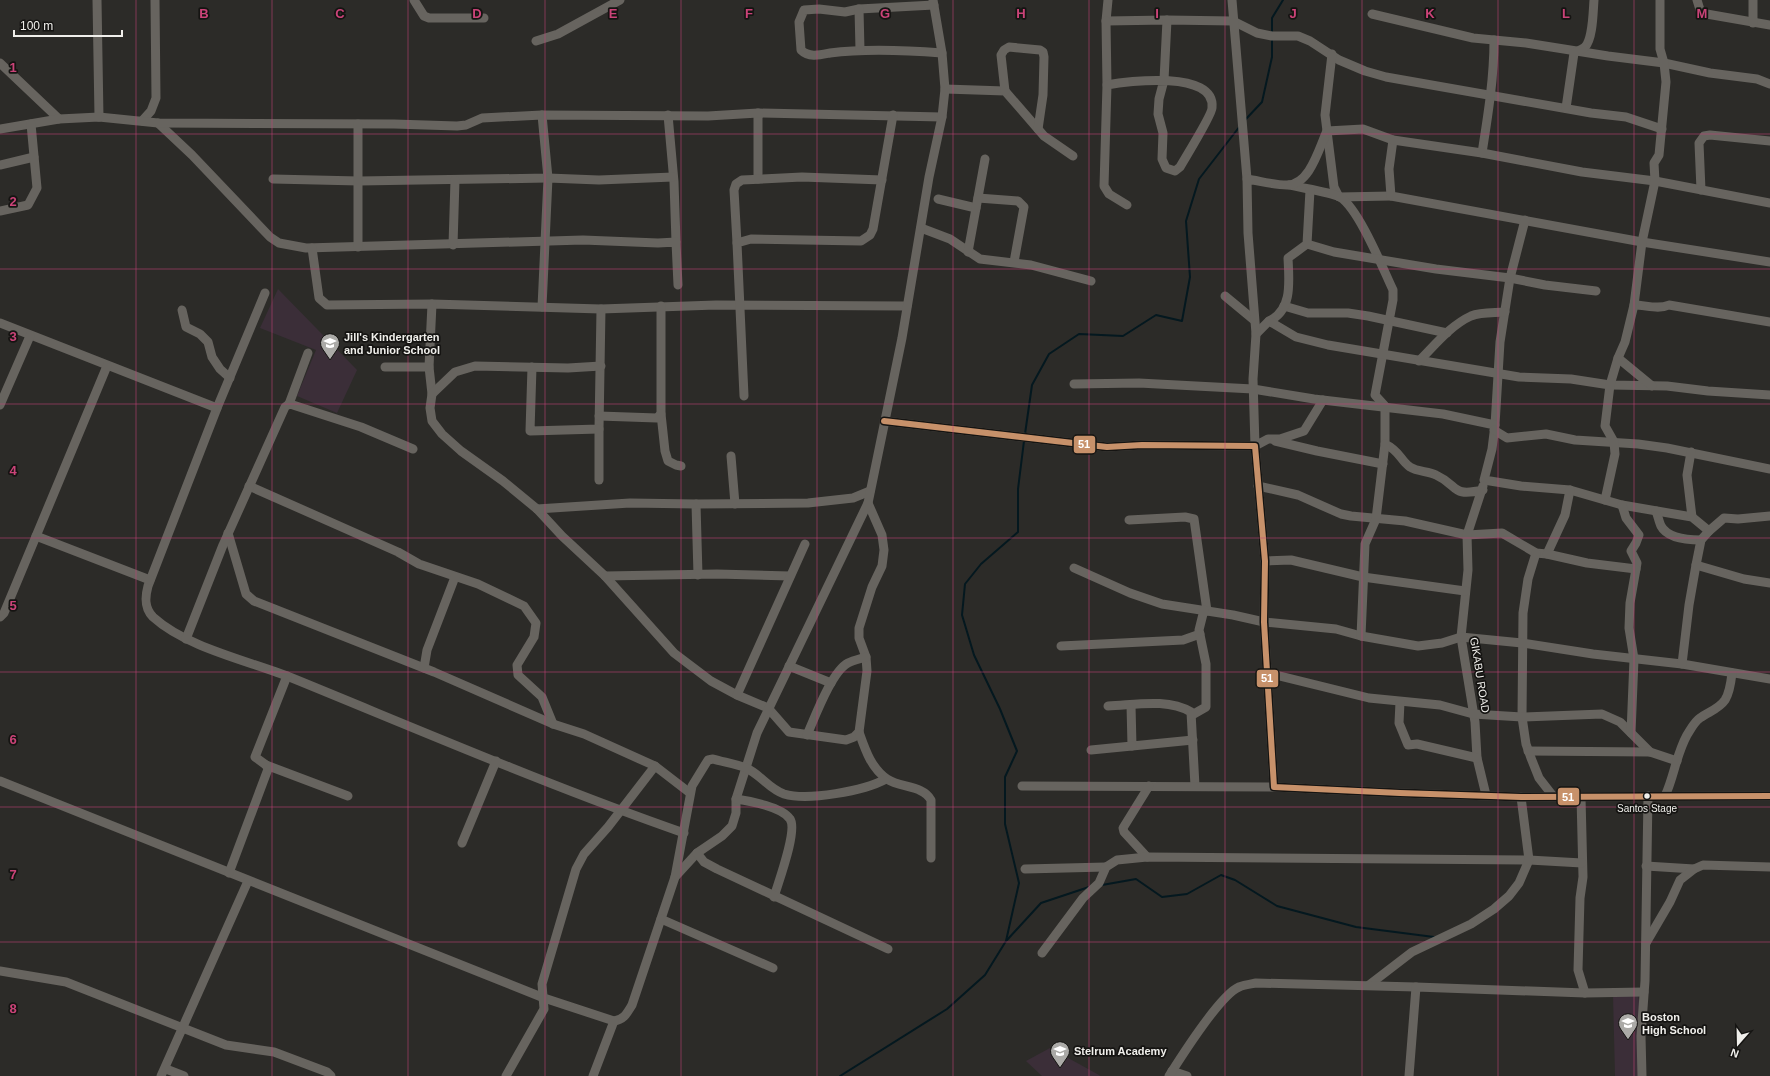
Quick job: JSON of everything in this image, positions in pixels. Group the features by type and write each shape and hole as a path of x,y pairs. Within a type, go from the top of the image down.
{"street":[{"path":"97,0 99,117"},
{"path":"142,121 151,111 156,98 155,0"},
{"path":"414,0 424,16 429,18 484,18"},
{"path":"536,41 558,34 620,0"},
{"path":"1108,0 1106,22 1107,84 1104,186 1109,194 1127,205"},
{"path":"1232,0 1247,179 1256,334 1253,389 1255,446 1265,561 1264,622 1274,787"},
{"path":"1566,108 1574,53 1584,49 1589,40 1594,0"},
{"path":"1604,500 1614,464 1614,442 1605,426 1610,385 1618,358 1625,342 1634,305 1642,242 1655,181 1654,163 1659,155 1666,97 1664,63 1660,49 1660,0"},
{"path":"1697,0 1701,13 1753,24 1770,25"},
{"path":"1753,0 1753,24"},
{"path":"675,877 697,853 722,836 732,826 736,813 736,799 757,733 868,503 902,338 942,117 945,89 942,52 933,3 859,9 845,12 819,9 804,10 799,22 801,50 808,55 816,56 860,50 942,52"},
{"path":"859,9 860,50"},
{"path":"1372,14 1473,38 1664,63 1710,73 1757,79 1770,84"},
{"path":"1106,22 1167,20 1233,21 1257,33 1272,36 1298,36 1365,71 1386,77 1626,117 1662,129"},
{"path":"1107,84 1135,80 1164,80 1203,88 1210,98 1212,109 1180,167 1175,171 1166,168 1162,159 1163,133 1158,114 1164,80 1167,20"},
{"path":"1482,153 1491,95 1494,64 1494,40"},
{"path":"1038,129 1043,96 1043,52 1040,50 1009,47 1004,50 1002,55 1005,91 1038,129 1053,143 1073,156"},
{"path":"1332,54 1325,115 1334,187 1339,197 1348,206 1358,221 1379,259 1393,290 1392,321 1381,355 1375,396 1385,406 1385,444 1376,519 1365,544 1361,636"},
{"path":"0,63 59,119"},
{"path":"945,89 1005,91"},
{"path":"0,129 59,119 99,117 158,123 457,126 466,125 482,118 542,115 708,116 758,113 942,117"},
{"path":"758,113 758,179"},
{"path":"542,115 548,178 542,307"},
{"path":"668,115 673,177 678,285"},
{"path":"737,243 751,239 861,241 870,235 873,229 893,115"},
{"path":"158,123 192,155 270,237 279,243 289,246 312,248 583,240 658,243 676,242"},
{"path":"0,211 28,205 35,195 37,188 31,124"},
{"path":"358,124 358,247"},
{"path":"1327,131 1363,129 1393,140 1482,153 1582,172 1655,181 1770,203"},
{"path":"1288,185 1299,181 1305,176 1327,131"},
{"path":"1701,190 1699,143 1704,136 1710,135 1770,141"},
{"path":"1392,196 1389,169 1393,140"},
{"path":"0,165 34,157"},
{"path":"968,252 985,158"},
{"path":"273,179 359,181 548,178 599,180 673,177"},
{"path":"744,396 734,203 736,184 742,180 802,177 882,180"},
{"path":"1247,179 1288,185 1339,197 1392,196 1642,242 1770,262"},
{"path":"453,245 455,180"},
{"path":"1307,244 1310,190"},
{"path":"978,198 1018,201 1024,206 1014,262"},
{"path":"938,199 976,208"},
{"path":"1467,535 1483,490 1494,428 1496,372 1510,278 1525,220"},
{"path":"921,228 950,239 980,259 1014,262 1060,272 1091,281"},
{"path":"1256,334 1270,321 1277,318 1288,301 1288,258 1307,244"},
{"path":"1307,244 1334,252 1436,269 1596,291"},
{"path":"312,248 319,298 327,305 432,304 601,308 662,306 907,306"},
{"path":"265,293 217,408 150,580 145,596 146,607 152,617 186,639 287,676 620,811 684,833"},
{"path":"1225,296 1254,320"},
{"path":"432,304 429,367 432,394 430,408 432,420 442,434 461,451 504,481 537,509 562,536 605,576 674,653 711,682 736,695 768,708 789,732 846,740 854,737 859,732"},
{"path":"1634,305 1648,305 1663,308 1669,305 1770,322"},
{"path":"662,306 661,414 665,451 668,460 681,466"},
{"path":"1284,306 1308,312 1348,313 1447,333"},
{"path":"598,480 601,308"},
{"path":"182,310 186,327 200,334 208,342 212,357 220,369 230,378"},
{"path":"1419,361 1447,333 1471,316 1505,312"},
{"path":"1270,321 1296,337 1328,345 1519,377 1571,379 1610,385 1652,386 1770,395"},
{"path":"0,322 30,336 217,408"},
{"path":"0,405 30,336"},
{"path":"186,639 228,533 285,407 289,404 308,353"},
{"path":"1618,358 1652,386"},
{"path":"0,617 4,613 108,366"},
{"path":"432,394 455,372 475,366 568,368 601,366"},
{"path":"386,367 429,367"},
{"path":"532,367 530,431 599,429"},
{"path":"1074,384 1139,383 1253,389 1323,400 1385,406 1443,414 1494,428 1507,438 1546,434 1575,440 1638,444 1690,452 1770,469"},
{"path":"1304,448 1304,431 1323,400"},
{"path":"289,404 361,427 413,449"},
{"path":"599,416 657,418 661,414"},
{"path":"884,421 1012,436 1026,436 1107,447 1142,445 1255,446 1268,439 1280,439 1304,431"},
{"path":"1268,439 1383,464"},
{"path":"1385,444 1395,449 1409,466 1440,477 1457,492 1470,493 1483,490"},
{"path":"1690,452 1687,475 1692,517"},
{"path":"731,456 735,504"},
{"path":"1484,480 1522,486 1570,490 1622,505 1692,517 1709,532"},
{"path":"249,486 398,552 419,564 478,584 524,606 536,623 534,638 517,665 518,675 542,697 553,724"},
{"path":"1258,486 1298,494 1341,514 1405,521 1467,535 1502,533 1536,553 1548,554 1587,563 1636,570"},
{"path":"1548,554 1565,516 1570,490"},
{"path":"537,509 630,503 735,504 834,502 853,498 870,491"},
{"path":"868,503 882,535 884,550 882,566 872,587 860,620 859,638 866,657 867,682 859,732 868,758 886,779 928,796 931,800 931,858"},
{"path":"696,504 698,575"},
{"path":"1622,505 1626,518 1639,535 1631,551 1637,563 1630,603 1629,628 1634,659 1631,733"},
{"path":"1656,511 1661,527 1669,535 1692,540 1701,540"},
{"path":"1682,664 1689,604 1701,540 1724,518 1738,520 1770,516"},
{"path":"1129,520 1185,517 1194,519 1206,610 1200,620 1200,634 1206,664 1206,707 1192,715"},
{"path":"228,533 246,594 250,598 424,668 553,724 584,734 655,766 690,793"},
{"name":"GIKABU ROAD","path":"1467,535 1468,570 1461,637 1473,714 1477,758 1486,795"},
{"path":"36,536 150,580"},
{"path":"736,695 805,544"},
{"path":"1536,553 1528,579 1523,613 1522,717 1528,751 1539,778 1553,796"},
{"path":"1265,561 1291,560 1363,577 1465,591"},
{"path":"1696,565 1744,579 1770,583"},
{"path":"1074,568 1130,593 1162,604 1206,610 1264,622 1336,629 1361,636 1418,646 1442,643 1461,637 1522,643 1634,659 1682,664 1770,679"},
{"path":"605,576 790,576"},
{"path":"424,668 427,650 456,577"},
{"path":"1061,646 1183,640 1200,634"},
{"path":"807,735 831,683 847,663 866,657"},
{"path":"789,666 831,683"},
{"path":"1665,796 1670,785 1680,750 1694,724 1720,706 1725,700 1730,689 1732,673"},
{"path":"1267,674 1369,698 1440,705 1473,714 1522,717 1602,714 1620,722 1650,752"},
{"path":"287,676 255,757 266,765 348,796"},
{"path":"1400,702 1400,723 1408,745 1417,744 1477,758"},
{"path":"1108,706 1167,704 1191,712 1195,786"},
{"path":"1131,705 1132,746"},
{"path":"1091,750 1193,740"},
{"path":"1528,751 1650,752 1676,761"},
{"path":"0,781 544,998 614,1021 624,1018 632,1005 675,877 690,793 695,779 708,760 713,759 746,768 770,786 783,793 794,796 856,791 886,779"},
{"path":"462,842 496,761"},
{"path":"229,873 268,769 266,765"},
{"path":"506,1076 541,1018 544,1009 542,984 576,869 584,854 655,766"},
{"path":"1022,786 1274,787 1400,794 1521,797 1770,796"},
{"path":"1147,857 1124,832 1123,828 1149,786"},
{"path":"1581,796 1582,863 1578,970 1585,993"},
{"path":"1642,1076 1641,1036 1646,943 1648,796"},
{"path":"1369,985 1412,952 1471,924 1494,909 1509,896 1519,883 1529,860 1521,797"},
{"path":"736,799 755,802 784,812 791,819 793,825 790,845 774,897"},
{"path":"697,853 704,862 710,866 888,949"},
{"path":"1025,869 1106,867 1117,860 1147,857 1529,860 1582,863"},
{"path":"1646,943 1670,902 1680,880 1694,869 1702,865 1770,868"},
{"path":"1646,866 1694,869"},
{"path":"1042,953 1084,898 1099,883 1106,867"},
{"path":"184,1076 164,1073 248,881"},
{"path":"661,919 772,968"},
{"path":"0,971 66,982 226,1045 274,1052 327,1072 331,1076"},
{"path":"1187,1076 1170,1074 1210,1016 1238,987 1256,983 1345,984 1585,993 1644,992"},
{"path":"1409,1076 1416,987"},
{"path":"593,1076 614,1021"}],"shaded area":[{"name":"Jill's Kindergarten and Junior School","path":"278,289 357,370 337,413 297,396 316,350 260,328"},
{"name":"Boston High School","path":"1613,995 1638,995 1639,1001 1644,1005 1641,1076 1615,1076"},
{"name":"Stelrum Academy","path":"1050,1048 1100,1076 1042,1076 1026,1061"}],"waterway":[{"path":"1272,34 1272,18 1283,0"},
{"path":"1245,120 1262,102 1272,57 1272,38"},
{"path":"1025,434 1032,385 1049,354 1079,334 1123,336 1156,315 1182,321 1190,277 1186,221 1199,179 1240,126"},
{"path":"840,1076 947,1009 985,975 1006,941 1019,883 1005,824 1005,777 1017,751 1000,709 974,655 962,615 965,584 981,564 1018,532 1018,489 1024,441"},
{"path":"1102,885 1136,879 1162,897 1187,894 1221,875 1235,880 1277,906 1356,927 1434,937"},
{"path":"1007,940 1041,903 1089,887"}],"transit line":[{"name":"51","path":"884,421 1107,447 1142,445 1255,446 1265,561 1264,622 1274,787 1521,797 1770,796"}],"place":[{"name":"Jill's Kindergarten and Junior School","path":"330,360"},
{"name":"Santos Stage","path":"1647,796"},
{"name":"Boston High School","path":"1628,1040"},
{"name":"Stelrum Academy","path":"1060,1068"}]}
